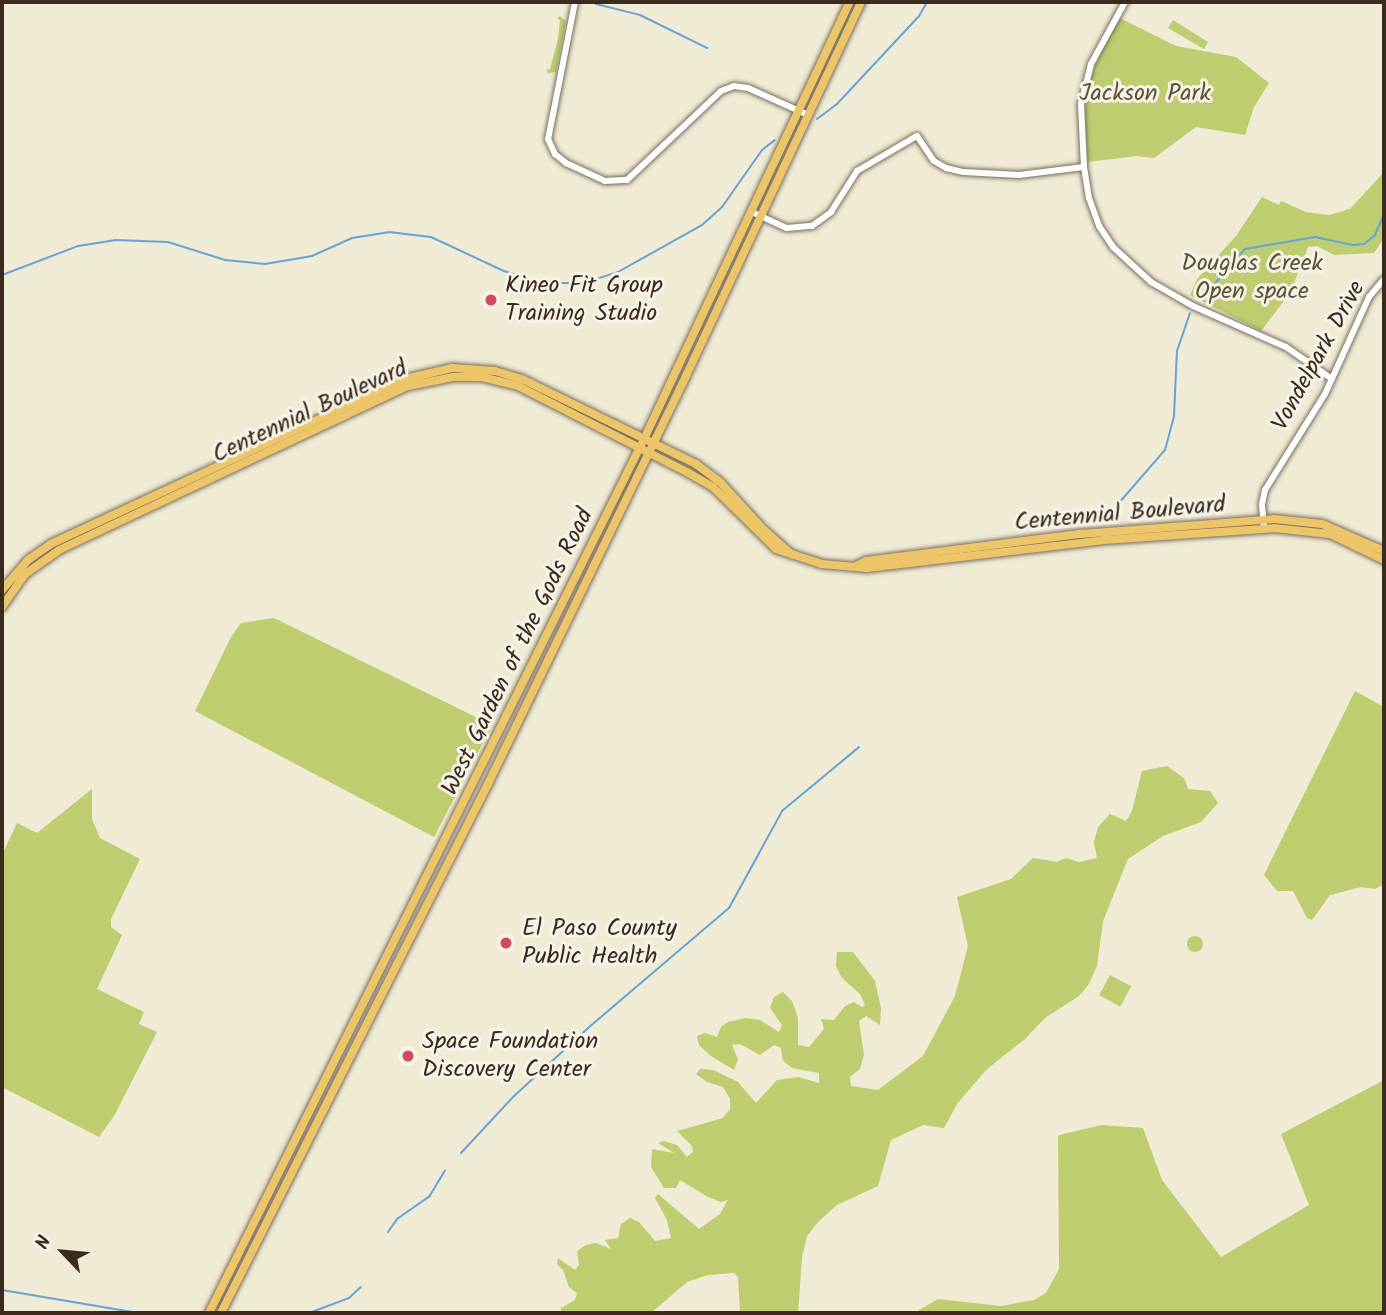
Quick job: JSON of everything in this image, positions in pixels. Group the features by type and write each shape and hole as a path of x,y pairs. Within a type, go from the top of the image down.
{"main road":[{"name":"West Garden of the Gods Road","path":"209,1313 644,439 850,2"},
{"name":"West Garden of the Gods Road","path":"221,1313 432,896 649,453 861,2"},
{"name":"Centennial Boulevard","path":"2,590 28,560 51,544 405,379 452,368 488,370 522,379 716,478 790,554"},
{"name":"Centennial Boulevard","path":"2,607 19,580 47,556 408,386 453,377 482,377 518,386 713,487 764,540 781,552 822,564 867,568 1263,524 1323,533 1384,560"},
{"path":"229,470 236,461 280,437"},
{"name":"Centennial Boulevard","path":"856,566 873,560 1081,534 1263,524 1322,524 1384,551"},
{"path":"530,692 528,682 556,626 559,611"}],"street":[{"path":"575,2 548,139 555,154 566,163 605,181 627,180 721,91 734,86 748,88 808,115"},
{"path":"1125,2 1097,50 1083,91 1081,136 1094,216 1113,247 1151,282 1286,346 1332,379"},
{"path":"752,212 794,229 819,223 831,212 857,171 917,136 934,161 946,168 964,172 1020,175 1084,167"},
{"name":"Vondelpark Drive","path":"1263,524 1265,490 1332,379 1369,297 1384,279"}],"green space":[{"path":"560,16 566,21 556,72 548,73 546,70 550,69 558,39 560,20 557,19"},
{"name":"Jackson Park","path":"1120,18 1176,46 1236,57 1269,83 1254,107 1245,135 1196,127 1154,158 1137,156 1088,162 1084,117 1088,86 1099,55"},
{"path":"1173,20 1208,42 1204,49 1168,28"},
{"name":"Douglas Creek Open space","path":"1384,172 1384,238 1374,253 1334,255 1317,246 1308,247 1290,293 1261,331 1190,295 1197,279 1236,236 1262,197 1279,205 1281,201 1306,212 1329,215 1350,209"},
{"path":"274,618 492,725 434,837 195,711 231,637 241,623"},
{"path":"1355,691 1384,707 1384,884 1375,889 1361,887 1330,895 1312,920 1307,918 1293,891 1277,891 1264,875"},
{"path":"1167,766 1184,778 1188,789 1210,791 1218,803 1201,822 1163,836 1128,859 1103,921 1097,966 1089,984 1079,996 1045,1018 1025,1039 987,1069 957,1104 944,1128 923,1125 891,1140 878,1186 837,1205 819,1221 807,1236 802,1257 798,1313 740,1313 738,1277 734,1273 708,1275 687,1282 651,1313 561,1313 561,1308 575,1300 577,1293 569,1287 563,1270 557,1264 558,1258 575,1270 579,1265 577,1251 596,1243 611,1249 605,1240 618,1238 621,1224 630,1218 639,1222 655,1241 671,1238 667,1220 655,1198 658,1194 699,1229 720,1214 728,1200 721,1202 708,1197 680,1180 676,1188 664,1188 651,1167 652,1149 674,1153 658,1143 664,1141 677,1145 687,1157 693,1152 692,1146 677,1131 723,1118 730,1109 730,1099 723,1087 707,1082 696,1074 700,1069 713,1070 738,1082 756,1103 777,1080 798,1077 819,1083 819,1073 792,1068 783,1061 781,1048 774,1045 760,1055 740,1044 732,1045 738,1059 734,1070 699,1045 697,1036 705,1033 717,1037 721,1027 728,1022 746,1018 760,1020 779,1032 782,1025 770,1008 774,997 783,992 792,1001 798,1018 798,1045 809,1047 824,1029 821,1019 834,1020 845,1006 854,1002 862,1007 865,1005 860,994 842,978 836,966 837,952 853,952 875,981 881,1008 880,1025 866,1016 859,1021 864,1055 860,1069 850,1077 851,1086 878,1090 923,1056 955,996 968,946 957,897 1011,879 1033,858 1057,862 1066,858 1079,862 1097,858 1094,842 1098,827 1110,814 1126,821 1132,811 1142,771"},
{"path":"92,789 92,819 100,838 140,859 111,919 111,927 122,935 97,989 144,1012 139,1024 157,1032 114,1116 99,1137 2,1087 2,855 17,823 37,833"},
{"path":"1192,936 1198,936 1203,944 1201,950 1192,952 1187,947 1187,941"},
{"path":"1110,975 1131,986 1120,1007 1099,995"},
{"path":"1384,1080 1384,1313 914,1313 938,1299 1001,1306 1034,1300 1046,1293 1059,1269 1058,1136 1102,1125 1143,1128 1162,1180 1221,1257 1309,1205 1281,1134"}],"waterway":[{"path":"817,119 837,104 919,16 927,2"},
{"path":"596,4 640,15 707,48"},
{"path":"2,275 78,246 115,240 168,242 225,260 265,264 312,256 352,238 389,232 431,237 504,271 538,283 584,283 618,272 702,225 722,207 762,150 775,140"},
{"path":"1205,295 1245,249 1315,237 1353,245 1364,244 1375,235 1384,214"},
{"path":"1112,518 1118,504 1165,450 1174,416 1177,351 1190,313"},
{"path":"461,1153 513,1097 588,1028 729,908 782,811 859,747"},
{"path":"388,1232 397,1219 429,1197 445,1170"},
{"path":"309,1313 349,1298 361,1287"},
{"path":"2,1290 138,1313"}],"place":[{"name":"Kineo Fit Group Training Studio","path":"491,300"},
{"name":"El Paso County Public Health","path":"506,943"},
{"name":"Space Foundation Discovery Center","path":"408,1056"}]}
